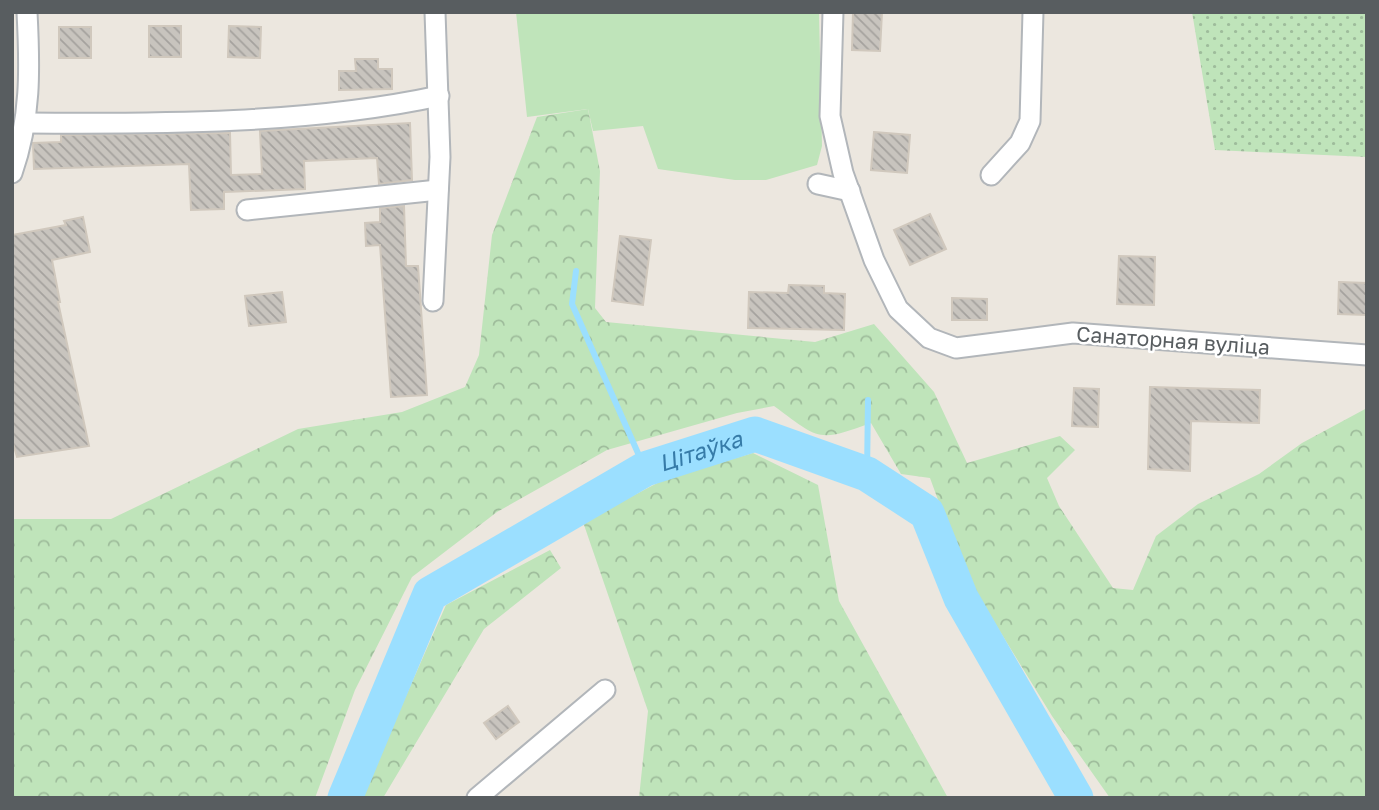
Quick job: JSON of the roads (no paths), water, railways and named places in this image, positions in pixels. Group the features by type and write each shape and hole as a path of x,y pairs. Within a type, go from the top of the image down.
{"street":[{"path":"14,165 26,123 30,79 27,12"},
{"path":"433,301 439,96 435,12"},
{"name":"Санаторная вуліца","path":"833,12 830,116 850,191 874,260 898,309 929,338 956,348 1073,333 1359,354"},
{"path":"992,175 1020,143 1030,121 1033,12"},
{"path":"26,123 312,115 389,107 439,96"},
{"path":"818,184 850,191"},
{"path":"247,210 438,190"},
{"path":"477,798 605,690"}],"waterway":[{"path":"576,271 572,304 645,469"},
{"path":"867,474 868,400"},
{"name":"Цітаўка","path":"345,798 430,594 645,469 755,434 867,474 927,513 961,598 1076,798"}]}
